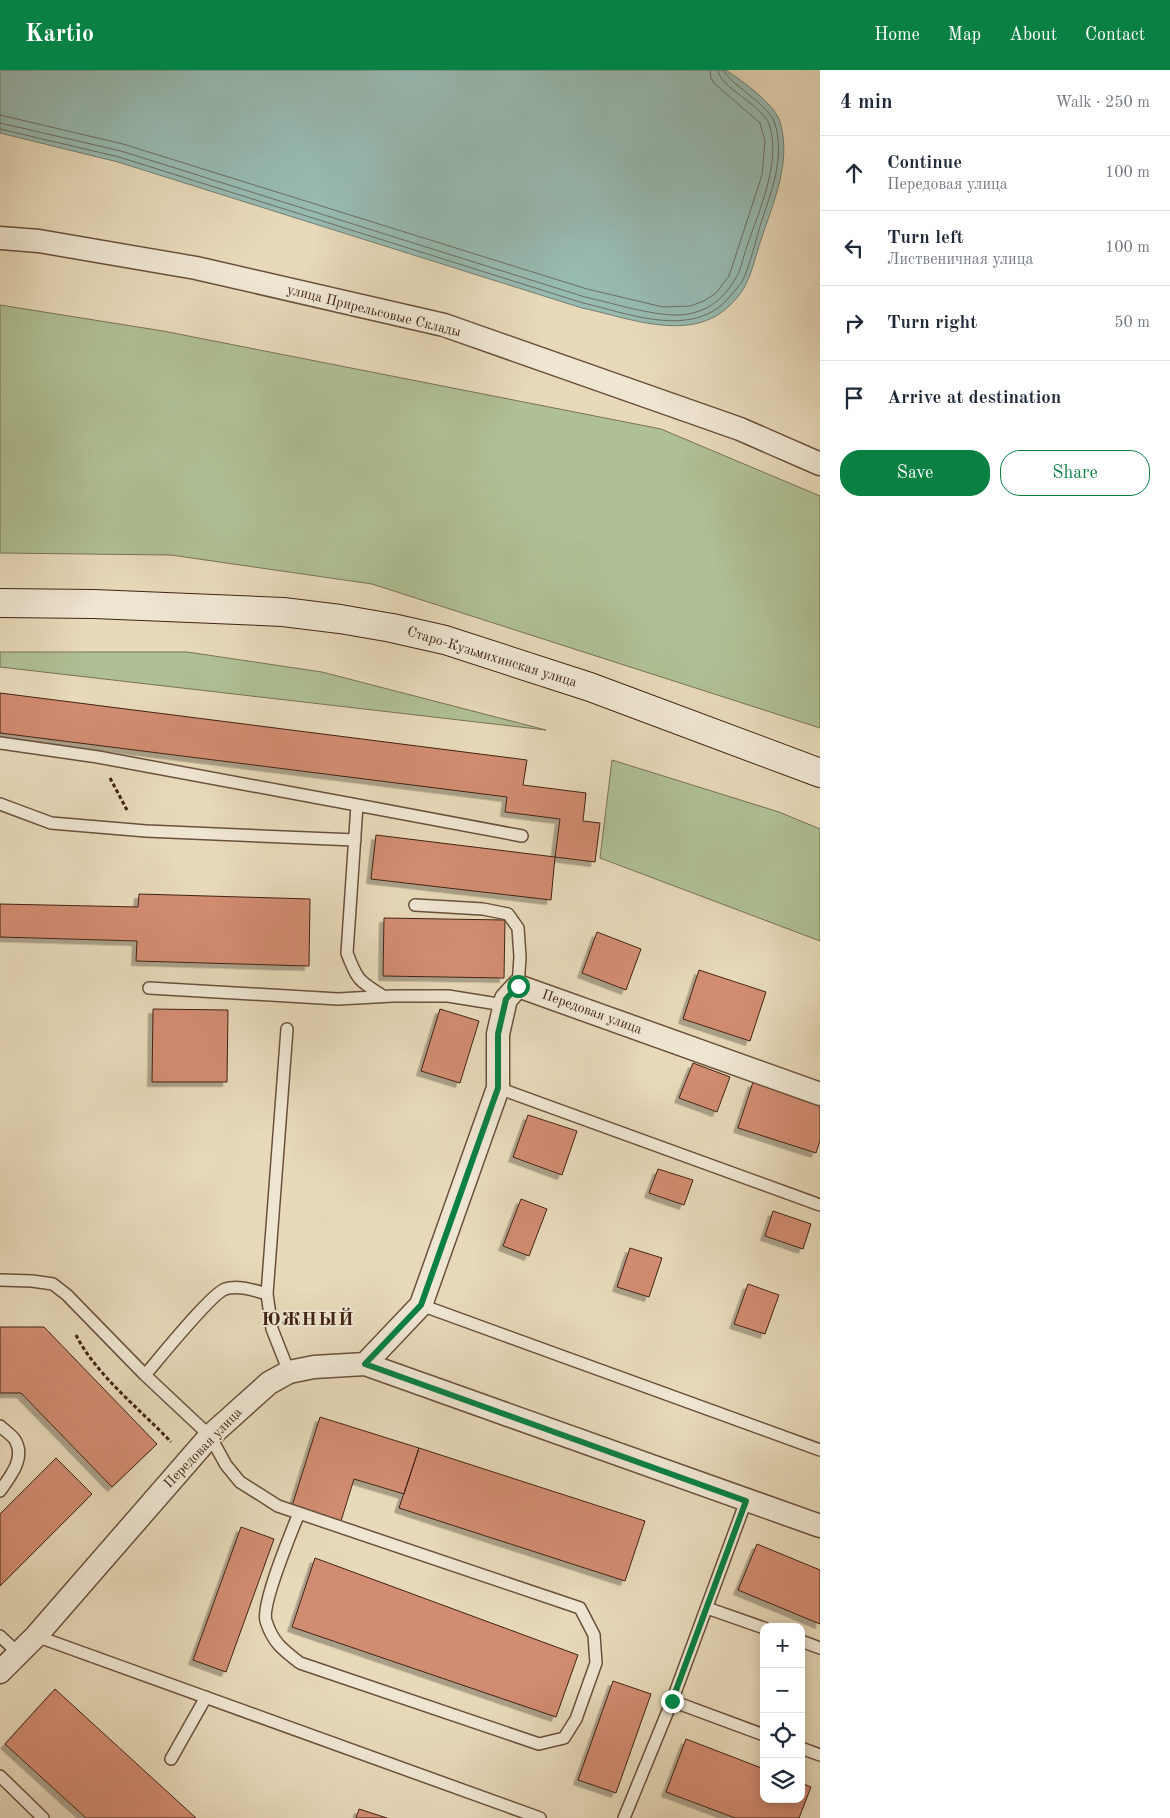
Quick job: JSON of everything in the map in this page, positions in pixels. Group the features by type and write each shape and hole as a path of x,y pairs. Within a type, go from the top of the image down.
{"main road":[{"name":"Старо-Кузьмихинская улица","path":"0,604 94,604 283,612 392,628 445,640 590,687 820,773"}],"street":[{"name":"улица Прирельсовые Склады","path":"0,238 40,241 196,268 444,326 740,430 820,464"},
{"path":"518,986 506,999 498,1034 498,1088 421,1305 365,1364 820,1526"},
{"name":"Передовая улица","path":"518,986 820,1094"},
{"name":"Передовая улица","path":"0,1672 36,1636 210,1436 269,1383 289,1372 314,1367 365,1364"}],"lane":[{"path":"0,743 98,757 522,836"},
{"path":"0,804 51,823 138,830 355,840"},
{"path":"357,805 347,953 353,970 361,983 383,996"},
{"path":"415,905 483,909 508,914 518,928 520,957 518,986"},
{"path":"149,988 338,999 383,996 448,996 504,1005"},
{"path":"287,1029 267,1294 272,1329 289,1372"},
{"path":"498,1088 820,1205"},
{"path":"0,1280 53,1284 67,1295 145,1375 210,1436 226,1465 240,1482 278,1506 580,1608 594,1635 596,1663 576,1719 564,1738 539,1744 300,1663 279,1648 266,1620 271,1588 298,1513"},
{"path":"145,1375 197,1315 222,1290 235,1287 267,1294"},
{"path":"421,1305 820,1450"},
{"path":"0,1426 15,1440 19,1452 15,1470 0,1491"},
{"path":"624,1818 672,1701 746,1501"},
{"path":"707,1608 760,1627"},
{"path":"0,1636 19,1654"},
{"path":"36,1636 540,1818"},
{"path":"805,1642 820,1648"},
{"path":"171,1759 206,1697"},
{"path":"672,1701 760,1734"},
{"path":"805,1749 820,1755"},
{"path":"0,1776 43,1818"}],"path":[{"path":"98,757 138,830"},
{"path":"75,1332 82,1347 109,1379 166,1438"},
{"path":"109,1379 114,1374"}],"green space":[{"path":"0,305 163,331 661,429 820,496 820,728 372,584 171,555 0,553"},
{"path":"0,652 187,652 322,672 546,730 0,667"},
{"path":"612,760 779,812 820,829 820,941 600,858"}],"water":[{"path":"0,70 726,70 757,93 777,115 783,137 784,152 780,182 753,268 740,294 727,308 712,318 681,326 664,325 630,320 582,308 118,162 0,133"}],"building":[{"path":"0,693 527,760 523,785 586,793 583,821 600,823 595,862 555,857 560,819 505,812 507,797 0,733"},
{"path":"376,835 555,857 551,900 371,879"},
{"path":"139,894 310,899 309,966 136,961 137,941 0,937 0,904 138,907"},
{"path":"384,918 505,920 504,978 383,976"},
{"path":"597,932 641,949 626,990 582,973"},
{"path":"699,970 766,992 750,1041 683,1019"},
{"path":"153,1009 228,1010 227,1082 152,1082"},
{"path":"440,1009 479,1021 460,1083 421,1071"},
{"path":"693,1063 730,1077 717,1112 679,1098"},
{"path":"753,1082 820,1104 820,1141 816,1153 738,1128"},
{"path":"528,1115 577,1131 562,1175 513,1157"},
{"path":"658,1169 693,1180 684,1205 649,1193"},
{"path":"521,1199 547,1209 529,1256 503,1246"},
{"path":"773,1211 811,1224 803,1249 765,1236"},
{"path":"630,1248 662,1258 649,1297 617,1287"},
{"path":"748,1284 779,1295 765,1334 734,1324"},
{"path":"0,1327 44,1327 157,1444 112,1487 21,1393 0,1393"},
{"path":"320,1417 419,1448 404,1494 354,1479 341,1521 292,1506"},
{"path":"419,1448 645,1521 625,1581 399,1508"},
{"path":"56,1458 92,1494 0,1586 0,1514"},
{"path":"241,1527 274,1539 226,1672 193,1660"},
{"path":"757,1544 820,1570 820,1624 738,1590"},
{"path":"315,1558 578,1655 556,1717 292,1627"},
{"path":"613,1681 651,1694 616,1793 578,1780"},
{"path":"55,1689 196,1818 86,1818 5,1744"},
{"path":"686,1739 760,1767 760,1803 805,1803 799,1818 735,1818 666,1792"},
{"path":"805,1785 811,1787 805,1802"},
{"path":"359,1809 387,1818 356,1818"}],"district":[{"name":"ЮЖНЫЙ","path":"308,1320"}],"route":[{"path":"518,986 506,999 498,1034 498,1088 421,1305 365,1364 746,1501 672,1701"}]}
